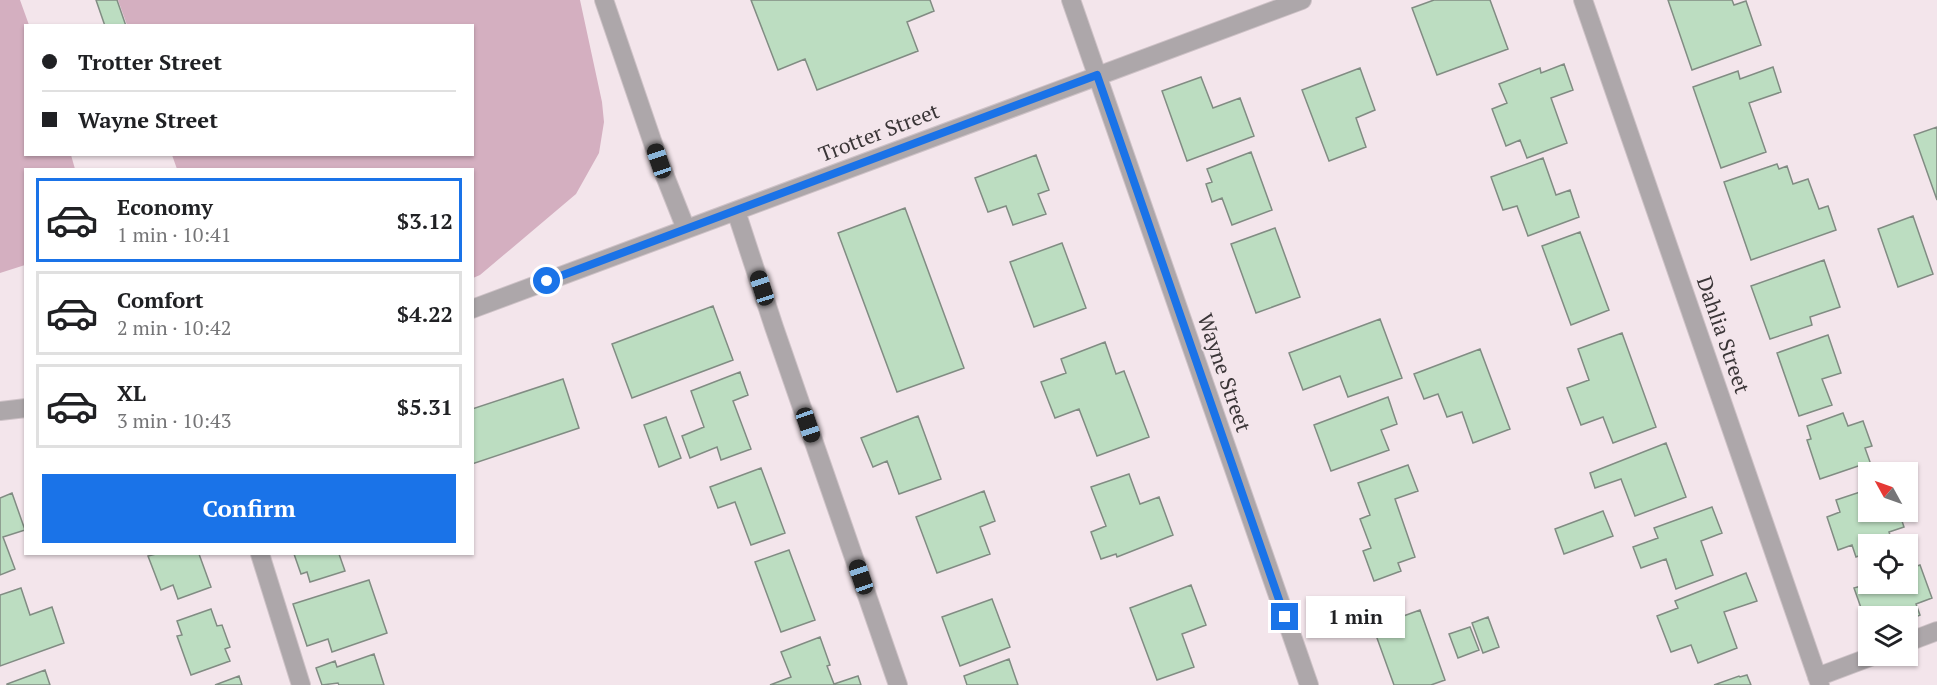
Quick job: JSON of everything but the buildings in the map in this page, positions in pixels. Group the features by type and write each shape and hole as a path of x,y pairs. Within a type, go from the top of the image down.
{"street":[{"path":"604,0 659,161 686,229"},
{"name":"Wayne Street","path":"1071,0 1309,685"},
{"name":"Trotter Street","path":"474,308 1302,0"},
{"name":"Dahlia Street","path":"1583,0 1819,681"},
{"path":"736,211 898,685"},
{"path":"0,411 24,408"},
{"path":"260,555 301,685"},
{"path":"1918,638 1937,631"},
{"path":"1819,681 1858,663"}],"shaded area":[{"path":"0,0 20,0 29,24 24,24 24,156 71,156 75,168 24,168 24,265 0,273"},
{"path":"118,0 580,0 602,102 604,122 599,153 576,194 480,275 474,278 474,168 177,168 172,156 474,156 474,24 127,24"}],"route":[{"path":"547,281 1097,75 1285,617"}]}
